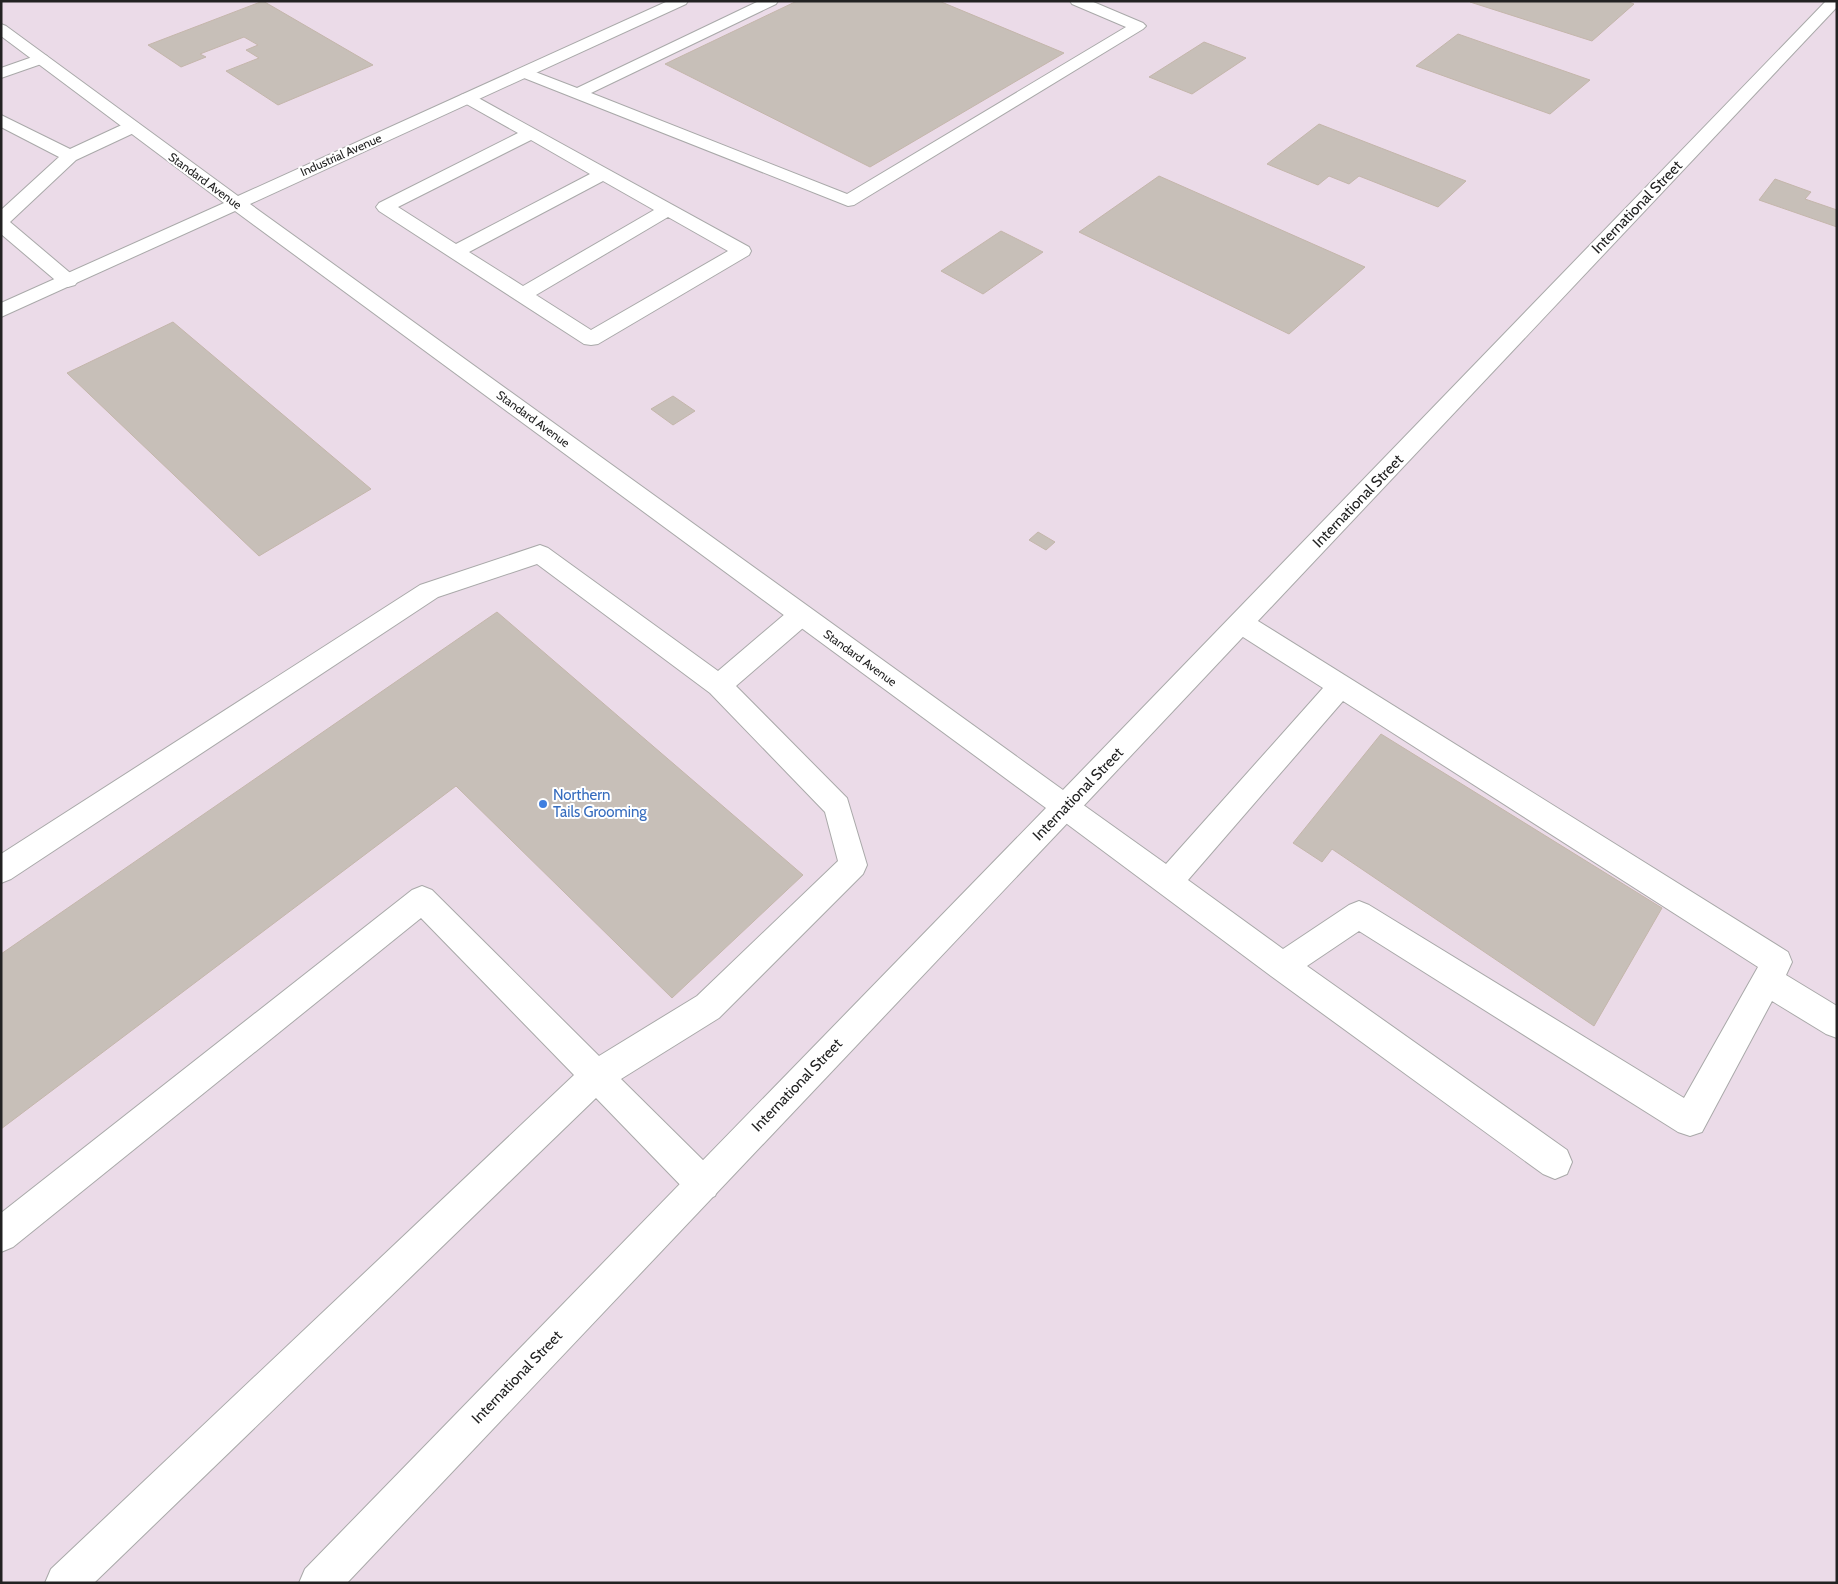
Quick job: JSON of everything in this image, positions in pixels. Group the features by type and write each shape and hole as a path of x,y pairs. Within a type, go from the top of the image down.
{"street":[{"name":"Industrial Avenue","path":"1,311 682,1"},
{"path":"577,94 771,1"},
{"path":"526,72 848,201 1138,26 1077,1"},
{"name":"International Street","path":"319,1583 1241,624 1834,1"},
{"name":"Standard Avenue","path":"1,30 1282,966 1555,1162"},
{"path":"1,74 41,59"},
{"path":"468,98 742,251 591,339 384,207 530,134"},
{"path":"1,120 70,156"},
{"path":"1,220 70,156 132,127"},
{"path":"455,252 603,174"},
{"path":"522,295 667,210"},
{"path":"1,224 68,281"},
{"path":"1,870 429,591 540,554 719,686 837,806 852,866 708,1007 596,1076 65,1583"},
{"path":"719,686 801,615"},
{"path":"1241,624 1777,962 1690,1120 1359,915 1282,966"},
{"path":"1168,882 1340,686"},
{"path":"1,1234 422,899 703,1184"},
{"path":"1767,981 1837,1023"}],"shaded area":[{"path":"1,1 1837,1 1837,1583 1,1583"}],"building":[{"path":"263,1 373,65 278,105 226,71 259,58 246,50 258,45 244,37 200,54 206,57 181,67 148,45"},
{"path":"797,1 939,1 1064,53 870,167 665,64"},
{"path":"1627,1 1634,4 1592,41 1470,2"},
{"path":"1458,34 1590,80 1550,114 1416,66"},
{"path":"1204,42 1246,58 1192,94 1149,77"},
{"path":"1319,124 1466,181 1438,207 1359,176 1349,184 1329,176 1318,185 1267,164"},
{"path":"1159,176 1365,267 1289,334 1079,232"},
{"path":"1775,179 1811,192 1805,199 1837,210 1837,227 1759,200"},
{"path":"1001,231 1043,252 983,294 941,271"},
{"path":"173,322 371,489 259,556 67,373"},
{"path":"673,396 695,411 673,425 651,409"},
{"path":"1038,532 1055,542 1046,550 1029,540"},
{"path":"497,612 803,875 672,998 456,786 1,1129 1,954"},
{"path":"1381,734 1662,908 1594,1026 1332,849 1322,862 1293,843"}],"place":[{"name":"Northern Tails Grooming","path":"543,804"}]}
